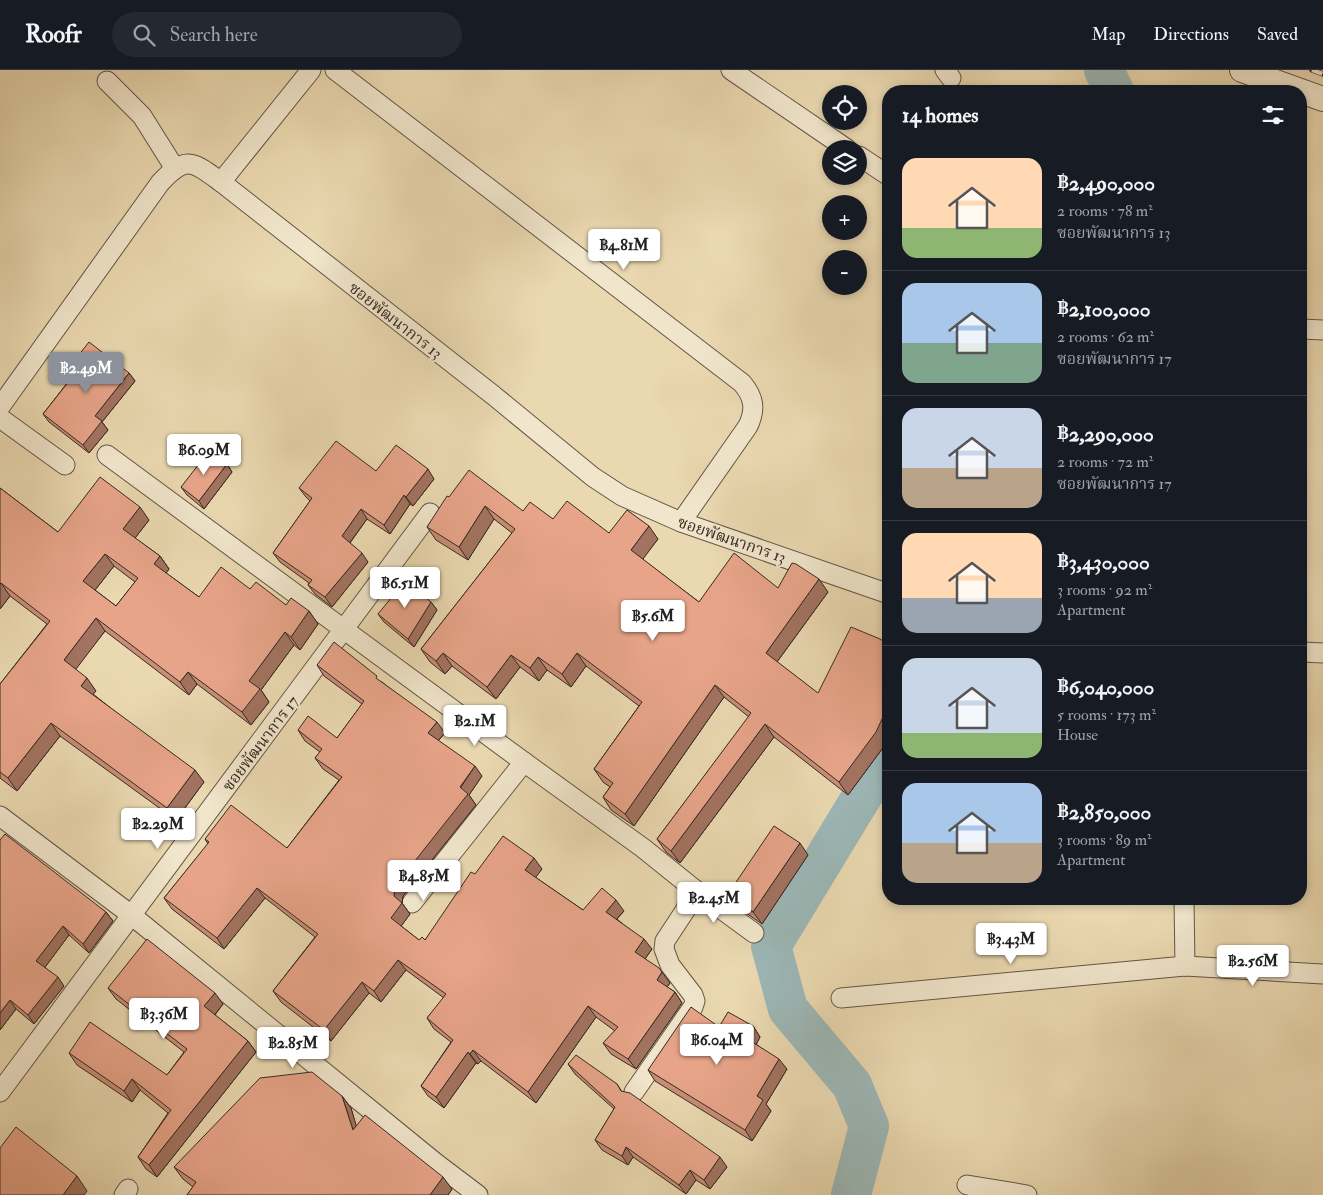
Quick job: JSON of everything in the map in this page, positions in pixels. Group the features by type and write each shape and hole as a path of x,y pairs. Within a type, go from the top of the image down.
{"street":[{"path":"221,182 312,70"},
{"path":"335,70 742,383 748,390 754,402 754,414 748,426 681,522"},
{"path":"731,70 835,140"},
{"path":"1242,70 1284,85"},
{"path":"0,407 174,167 142,116 107,81"},
{"path":"1307,93 1323,99"},
{"path":"867,161 882,171"},
{"name":"ซอยพัฒนาการ 13","path":"174,167 187,163 201,167 493,395 593,477 622,496 681,522 882,592"},
{"path":"1307,329 1323,330"},
{"path":"0,418 66,465"},
{"path":"106,455 643,848 754,932"},
{"name":"ซอยพัฒนาการ 17","path":"0,1092 130,914 346,630 430,513"},
{"path":"1307,652 1323,653"},
{"path":"412,903 524,762"},
{"path":"0,816 130,914 437,1164 478,1195"},
{"path":"634,1092 693,1007 695,1000 693,995 670,965 664,949 665,941 686,908 694,888"},
{"path":"1184,905 1185,966"},
{"path":"841,998 1185,966 1323,974"},
{"path":"967,1185 1027,1195"}],"building":[{"path":"89,342 129,373 95,416 102,421 83,445 43,414 77,371 70,366"},
{"path":"336,441 376,471 396,445 428,469 406,497 404,495 384,525 361,509 342,536 362,553 325,597 308,585 312,580 273,553 312,498 299,488"},
{"path":"209,451 227,464 199,501 181,487"},
{"path":"469,470 523,511 530,502 553,519 567,501 609,533 627,510 649,526 631,550 699,602 734,553 778,588 792,563 796,564 819,579 766,653 818,693 851,627 882,640 882,719 876,732 839,782 765,724 671,851 657,839 751,713 715,685 625,814 603,797 613,783 594,769 642,702 577,653 562,674 538,657 530,668 511,655 487,687 443,653 436,661 421,649 515,529 485,506 459,547 427,527 447,496 449,497"},
{"path":"100,477 140,507 123,529 160,556 154,564 199,597 221,567 250,589 256,582 286,605 291,598 309,611 291,637 285,632 249,681 260,689 242,712 188,672 180,682 96,618 64,660 87,678 81,686 195,770 167,808 51,723 8,778 0,772 0,684 50,621 0,584 0,488 58,532","holes":["105,554 138,578 116,606 83,581"]},
{"path":"405,581 431,602 408,639 378,614"},
{"path":"334,642 377,676 376,678 437,722 428,733 475,766 460,787 468,794 395,886 394,896 402,903 391,918 419,940 422,937 425,940 471,872 475,874 503,836 534,858 525,870 583,910 602,888 616,900 606,912 644,939 635,952 659,968 662,972 657,980 675,992 628,1059 603,1043 618,1027 588,1006 528,1092 473,1050 470,1054 468,1052 436,1097 421,1086 453,1040 427,1018 446,994 398,960 374,991 362,982 324,1030 273,991 318,934 257,888 217,938 164,898 209,842 205,839 231,805 287,848 342,777 315,758 322,749 298,730 308,716 337,738 364,701 317,665"},
{"path":"774,826 800,843 753,912 728,894"},
{"path":"5,834 106,912 83,944 63,926 36,961 58,977 28,1015 10,1000 0,1013 0,840"},
{"path":"147,939 215,993 204,1006 248,1041 149,1165 138,1157 171,1110 132,1079 124,1091 69,1053 90,1022 167,1075 187,1049 108,988"},
{"path":"691,1007 719,1027 728,1012 753,1026 746,1038 779,1059 757,1096 763,1100 745,1130 648,1070"},
{"path":"576,1055 617,1084 621,1091 630,1093 720,1157 704,1180 690,1170 679,1185 626,1147 622,1156 595,1140 615,1107 568,1064"},
{"path":"312,1072 342,1096 353,1130 365,1115 443,1177 430,1195 187,1195 196,1182 174,1167 260,1078"},
{"path":"16,1127 77,1176 63,1195 0,1195 0,1148"}],"waterway":[{"path":"1104,70 1111,85"},
{"path":"851,1195 869,1126 852,1085 788,1009 771,946 882,764"}],"railway":[{"path":"1312,70 1323,74"}]}
